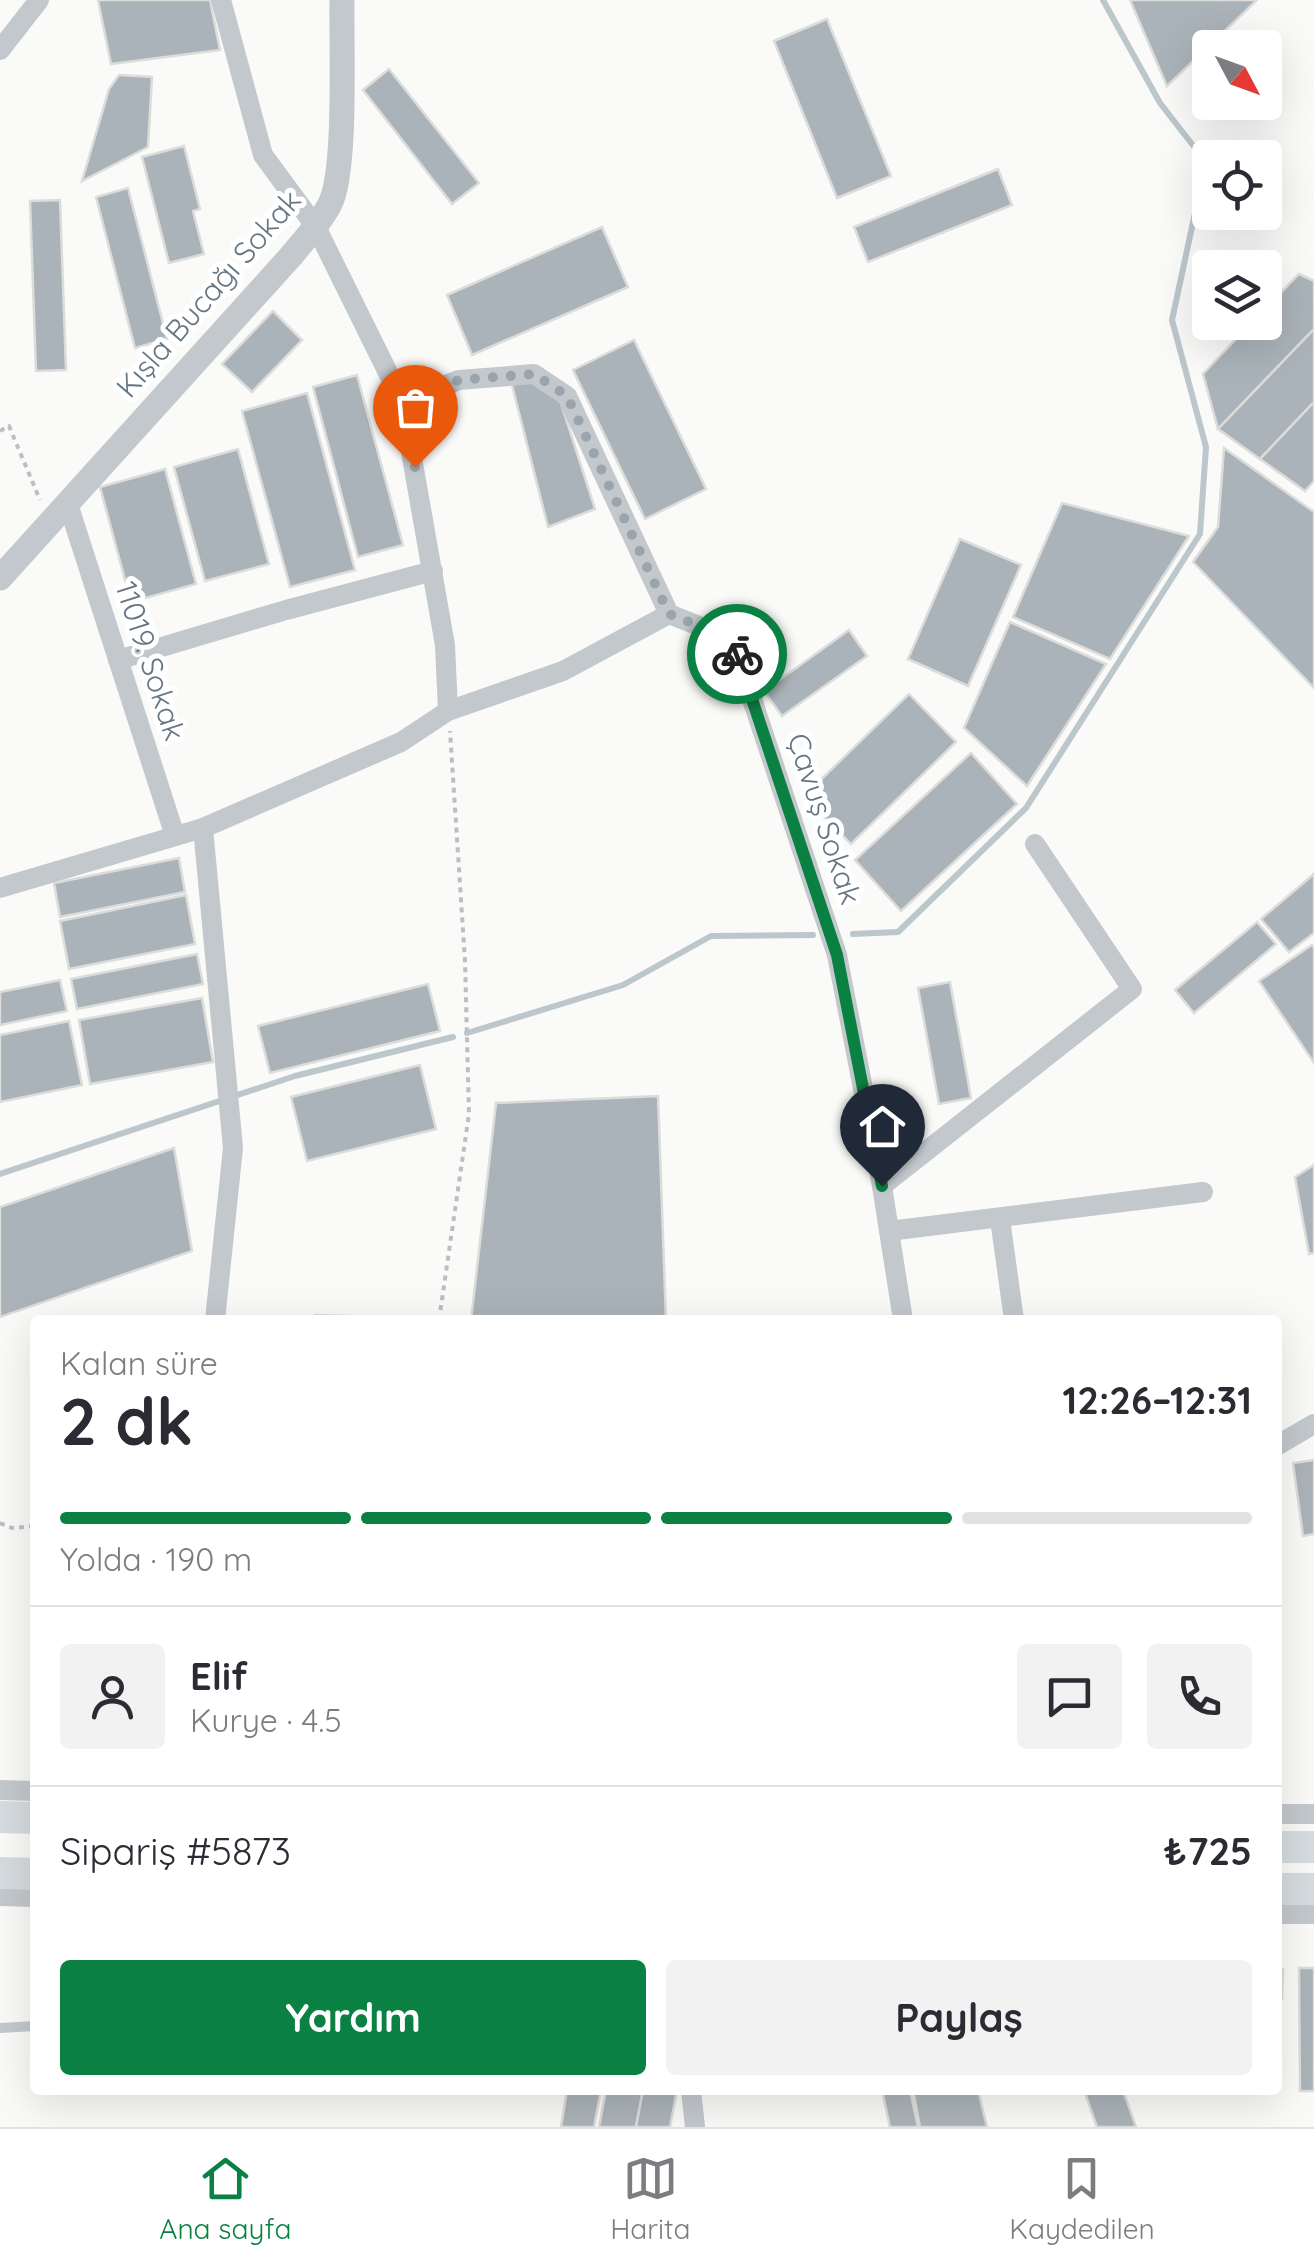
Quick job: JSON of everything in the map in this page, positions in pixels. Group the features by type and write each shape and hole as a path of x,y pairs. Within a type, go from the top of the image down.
{"highway":[{"path":"0,1818 30,1818"},
{"path":"1282,1847 1314,1847"},
{"path":"0,1881 30,1875"},
{"path":"1282,1889 1314,1890"}],"street":[{"path":"0,50 39,0"},
{"path":"221,0 263,155 316,227 402,401 445,645 448,711"},
{"name":"Kışla Bucağı Sokak","path":"0,578 316,227 332,201 338,171 342,0"},
{"path":"0,888 203,828 401,742 448,711 563,671 669,614 567,396 534,374 459,380 402,401"},
{"name":"11019. Sokak","path":"68,504 176,836"},
{"path":"118,660 433,571"},
{"name":"Çavuş Sokak","path":"669,614 732,639 837,955 903,1315"},
{"path":"203,828 232,1148 215,1315"},
{"path":"882,1186 1132,989 1035,844"},
{"path":"889,1231 1203,1192"},
{"path":"1000,1219 1013,1315"},
{"path":"1282,1443 1314,1424"},
{"path":"0,1790 30,1791"},
{"path":"1282,1814 1314,1814"},
{"path":"0,1881 30,1895"},
{"path":"1282,1914 1314,1914"},
{"path":"692,2095 696,2127"}],"lane":[{"path":"0,2028 30,2026"}],"path":[{"path":"0,430 10,426 50,524"},
{"path":"440,1315 468,1114 465,961 448,711"},
{"path":"0,1523 12,1528 30,1526"}],"building":[{"path":"98,0 210,0 220,50 111,64"},
{"path":"1130,0 1257,0 1226,30 1192,30 1192,62 1167,86"},
{"path":"827,19 891,176 837,198 774,41"},
{"path":"389,69 479,183 452,204 363,90"},
{"path":"119,75 152,77 148,147 82,181 109,89"},
{"path":"184,146 200,209 193,211 204,254 169,263 142,157"},
{"path":"998,169 1012,205 868,262 854,227"},
{"path":"128,188 167,339 135,348 96,197"},
{"path":"60,200 66,370 36,371 30,201"},
{"path":"602,227 628,287 472,355 447,295"},
{"path":"1299,274 1314,281 1314,329 1218,429 1203,374 1235,340 1282,340 1282,292"},
{"path":"273,311 302,340 252,392 222,364"},
{"path":"1314,329 1314,402 1260,459 1218,429"},
{"path":"634,340 706,489 645,519 573,370"},
{"path":"357,375 403,545 358,557 313,387"},
{"path":"530,380 559,397 595,509 548,527 512,385"},
{"path":"307,393 355,570 290,587 242,411"},
{"path":"1314,402 1314,481 1305,491 1260,459"},
{"path":"1224,448 1314,512 1314,688 1193,562 1218,527"},
{"path":"238,449 269,564 205,581 174,467"},
{"path":"165,469 196,584 131,602 100,487"},
{"path":"1062,503 1189,536 1110,659 1013,617"},
{"path":"960,539 1021,565 968,686 908,659"},
{"path":"1010,622 1106,664 1027,786 964,728"},
{"path":"849,630 867,656 782,716 764,691"},
{"path":"909,694 956,742 851,844 804,796"},
{"path":"971,753 1017,804 901,911 855,860"},
{"path":"179,858 185,892 60,917 54,883"},
{"path":"1314,874 1314,933 1289,952 1261,919"},
{"path":"186,895 195,944 69,969 60,921"},
{"path":"1257,922 1276,944 1194,1013 1175,990"},
{"path":"1312,945 1314,948 1314,1063 1259,981"},
{"path":"197,954 203,984 77,1009 71,979"},
{"path":"60,980 67,1011 0,1025 0,992"},
{"path":"950,982 971,1098 939,1104 918,988"},
{"path":"428,984 440,1031 270,1073 258,1026"},
{"path":"202,998 213,1062 90,1084 79,1020"},
{"path":"69,1021 82,1085 0,1102 0,1035"},
{"path":"420,1065 436,1129 307,1161 291,1097"},
{"path":"658,1096 666,1315 472,1315 496,1103"},
{"path":"174,1148 192,1251 0,1317 0,1207"},
{"path":"1314,1165 1314,1253 1309,1254 1295,1177"},
{"path":"1314,1460 1314,1534 1303,1536 1293,1463"},
{"path":"1299,1968 1314,1968 1314,2091 1300,2091"},
{"path":"566,2095 600,2095 594,2127 561,2127"},
{"path":"605,2095 642,2095 636,2127 599,2127"},
{"path":"642,2095 676,2095 670,2127 636,2127"},
{"path":"883,2095 911,2095 918,2127 890,2127"},
{"path":"914,2095 979,2095 987,2127 920,2127"},
{"path":"1086,2095 1125,2095 1136,2127 1097,2127"}],"waterway":[{"path":"853,934 898,932 1026,808 1200,534 1206,447 1172,320 1206,162 1160,103 1103,0"},
{"path":"467,1033 623,985 711,936 813,935"},
{"path":"0,1174 295,1076 453,1037"}],"way so far":[{"path":"415,467 402,401 459,380 534,374 567,396 669,614 732,639 737,654"}],"route":[{"path":"737,654 837,955 882,1186"}]}
